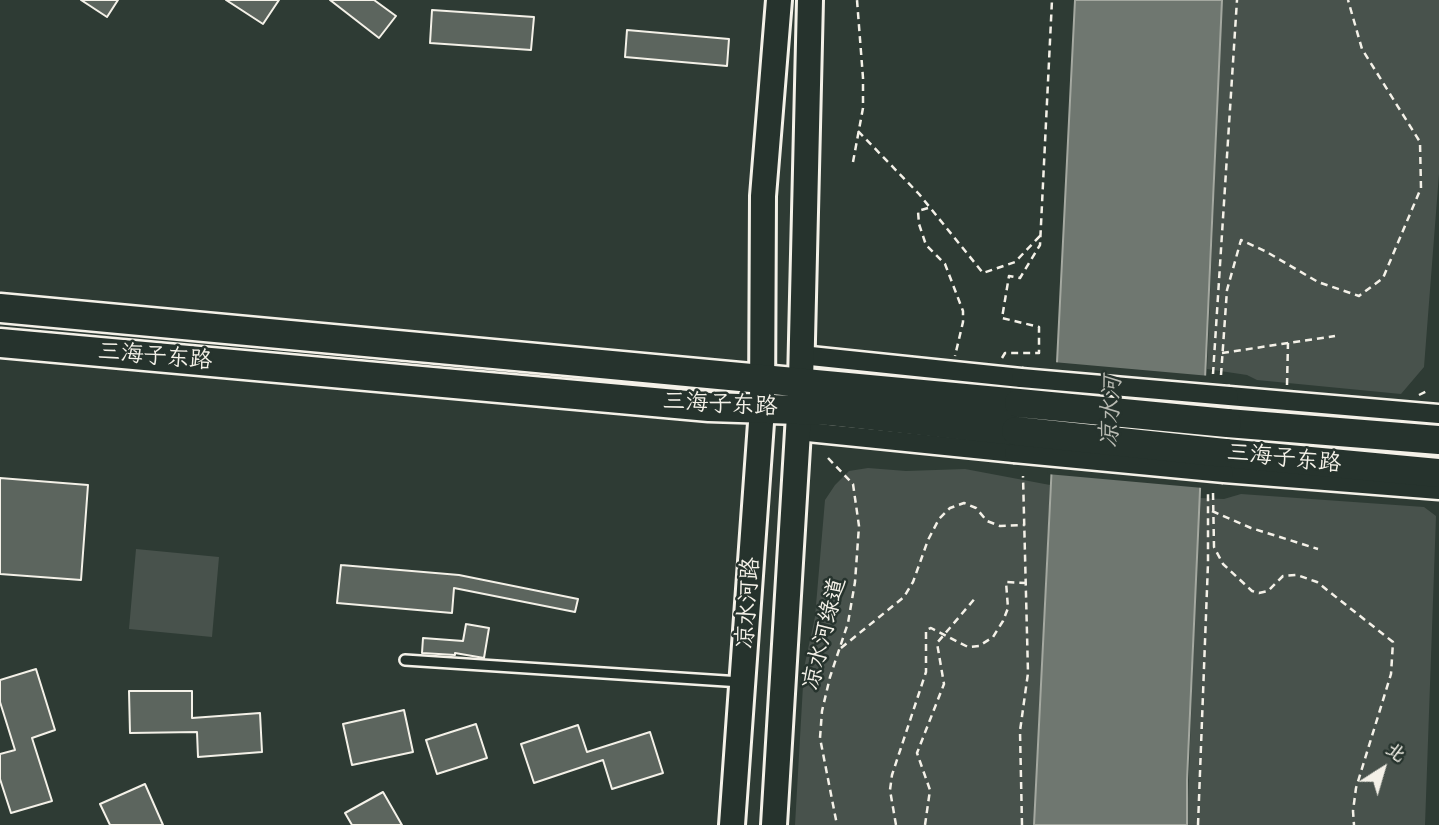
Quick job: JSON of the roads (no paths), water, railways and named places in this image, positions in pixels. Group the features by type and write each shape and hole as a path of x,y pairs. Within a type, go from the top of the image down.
{"main road":[{"name":"三海子东路","path":"0,308 764,380 801,369 1012,411 1044,434 1224,463 1301,460 1439,473"},
{"name":"三海子东路","path":"0,343 709,407 762,409 799,421 1012,411 1048,406 1228,409 1257,425 1439,440"}],"street":[{"name":"凉水河路","path":"732,825 764,380 763,195 779,0"},
{"name":"凉水河路","path":"774,825 799,421 810,0"},
{"path":"1012,411 1228,409 1304,401 1439,414"},
{"path":"1257,425 1304,401"},
{"path":"1012,411 1224,463 1255,475 1439,490"},
{"path":"1255,475 1301,460"}],"lane":[{"path":"405,660 743,682"}],"water":[{"name":"凉水河","path":"1075,0 1222,0 1187,825 1034,825"}]}
